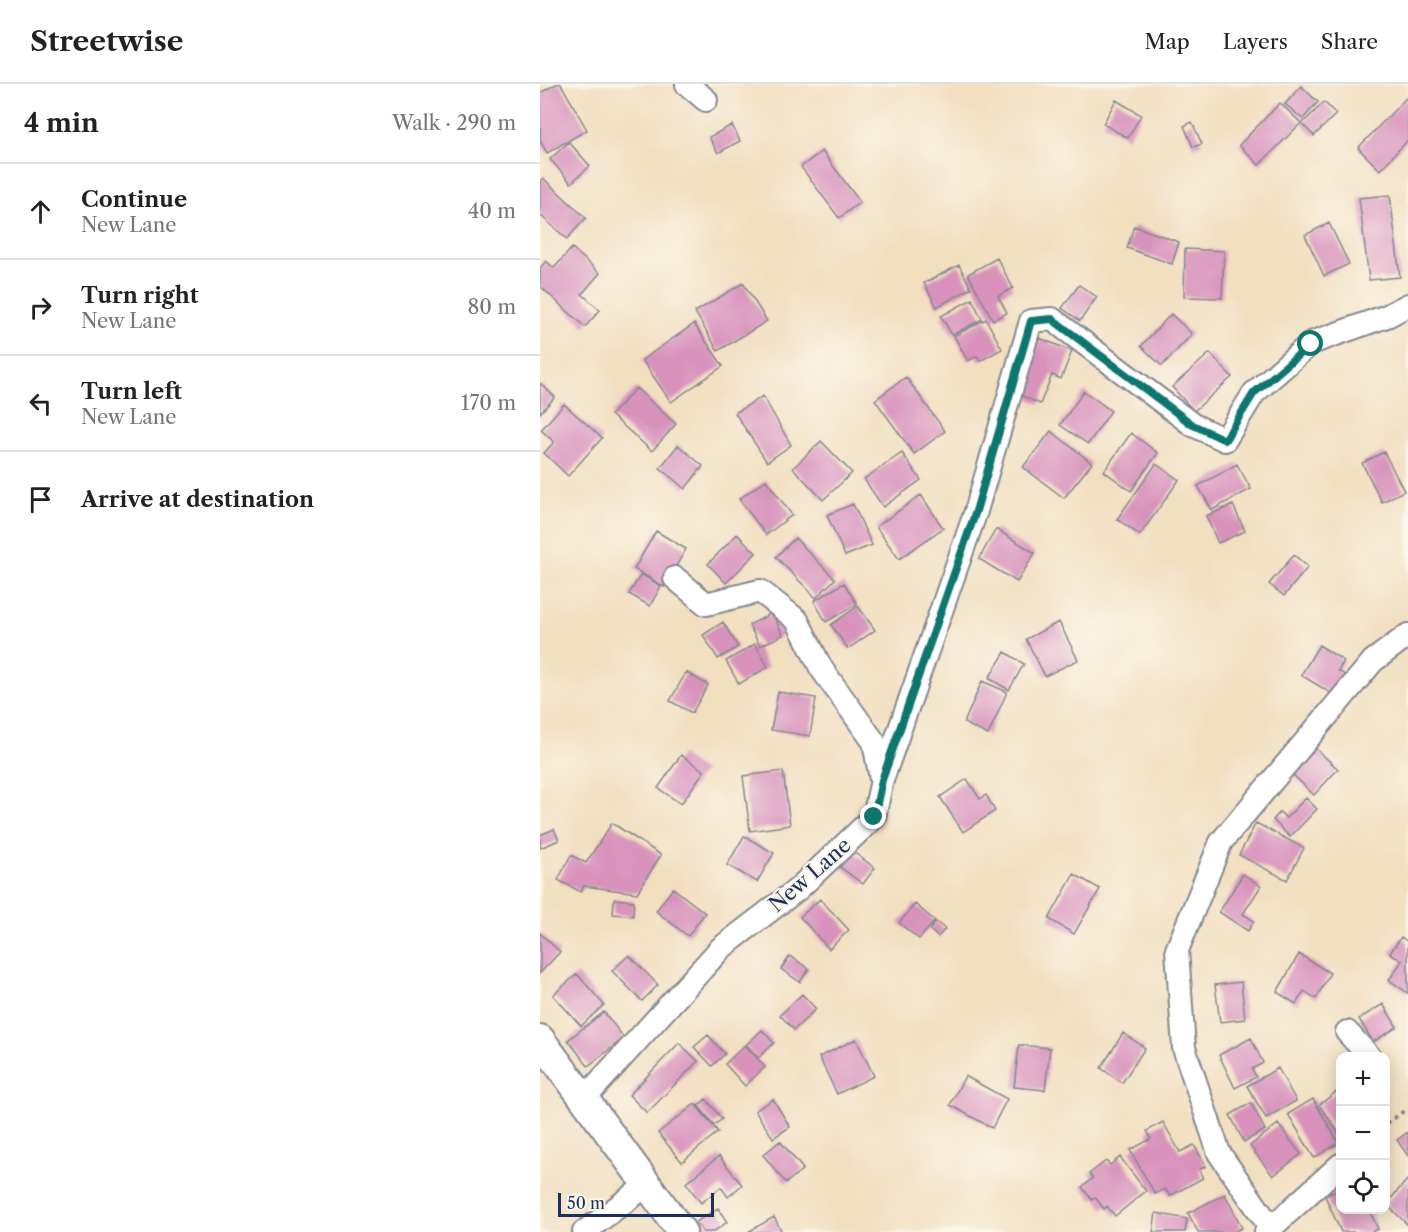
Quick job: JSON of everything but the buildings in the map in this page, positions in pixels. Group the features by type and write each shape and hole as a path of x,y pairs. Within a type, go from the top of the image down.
{"main road":[{"path":"540,1039 682,1232"}],"street":[{"path":"687,84 706,100"},
{"name":"New Lane","path":"584,1099 721,948 798,889 874,817 882,780 976,511 1031,321 1052,319 1193,425 1225,440 1254,393 1311,344 1386,316 1408,305"},
{"path":"675,578 706,604 760,591 797,620 821,668 874,742 882,780"},
{"path":"1336,1169 1268,1230 1219,1154 1184,1048 1177,950 1221,842 1373,661 1408,635"},
{"path":"1347,1032 1365,1052"},
{"path":"584,1232 647,1185"}],"path":[{"path":"1390,1121 1408,1108"}],"route":[{"path":"874,817 882,780 976,511 1031,321 1052,319 1193,425 1225,440 1254,393 1311,344"}]}
